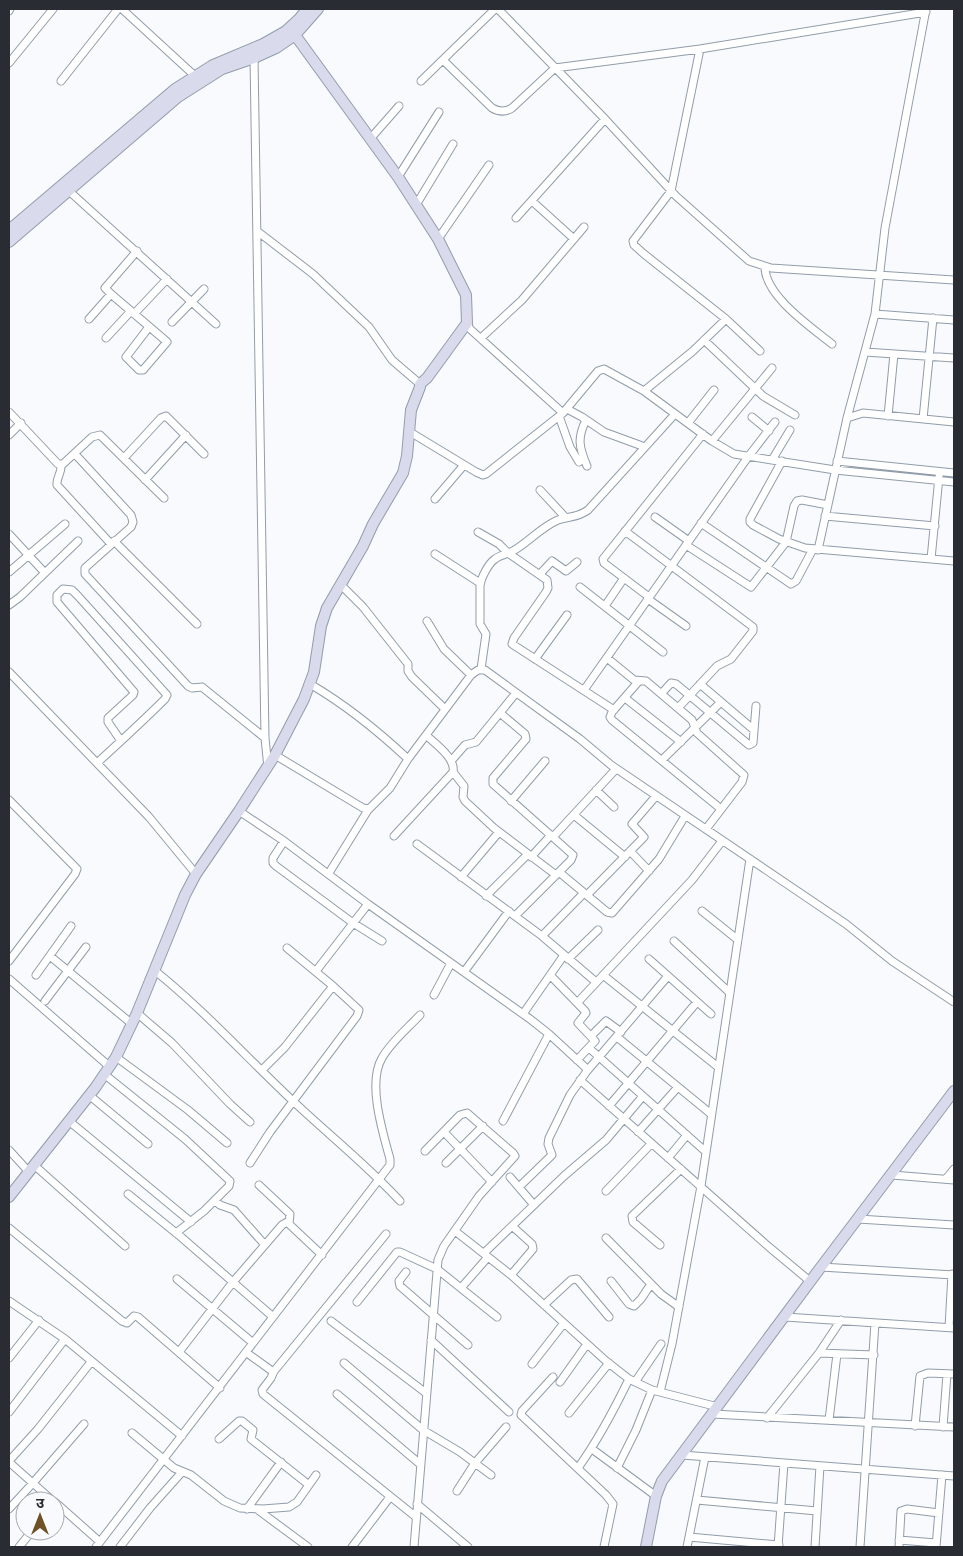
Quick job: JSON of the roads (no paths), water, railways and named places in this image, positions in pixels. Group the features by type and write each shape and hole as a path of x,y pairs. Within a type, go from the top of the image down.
{"street":[{"path":"9,63 52,9"},
{"path":"61,81 118,9"},
{"path":"122,9 195,76"},
{"path":"9,230 178,97 222,69 254,58 263,48 299,19 307,9"},
{"path":"9,242 70,191 88,168 154,105 212,65 295,35 318,9"},
{"path":"421,81 496,9 605,119 672,191 749,261 765,267 954,280"},
{"path":"443,60 492,108 499,111 509,110 555,68 700,48 926,10 885,228 875,314 847,418 828,505 815,549 794,584 787,583 701,523"},
{"path":"295,35 398,177 438,239 466,295 467,324 470,329 563,413 582,417 604,432 645,447"},
{"path":"700,48 672,191 634,238 634,245 726,319 760,351"},
{"path":"254,58 265,738 268,768"},
{"path":"370,139 399,106"},
{"path":"398,177 439,112"},
{"path":"516,218 605,119"},
{"path":"416,205 453,144"},
{"path":"438,239 489,165"},
{"path":"70,191 216,324"},
{"path":"532,201 574,239"},
{"path":"481,338 522,300 584,227"},
{"path":"257,230 313,274 369,327 392,360 420,384"},
{"path":"137,251 105,286 105,289 166,340 167,343 143,370 139,370 126,357 149,327"},
{"path":"765,267 766,276 780,298 832,344"},
{"path":"106,338 167,279"},
{"path":"172,322 204,289"},
{"path":"88,319 111,294"},
{"path":"875,314 954,320"},
{"path":"923,419 933,318"},
{"path":"644,391 726,319"},
{"path":"9,1197 89,1095 116,1057 137,1013 175,915 196,874 239,812 275,755 310,684 314,672 323,618 402,472 407,456 411,410 420,384 427,378 467,324"},
{"path":"704,340 754,389 795,415"},
{"path":"865,352 954,358"},
{"path":"888,416 894,354"},
{"path":"712,440 772,368"},
{"path":"410,432 480,474 486,474 563,413 601,369 644,391 734,454 835,470 954,482"},
{"path":"688,423 714,390"},
{"path":"9,412 55,461 61,464"},
{"path":"563,413 570,447 579,462"},
{"path":"847,418 858,413 954,422"},
{"path":"481,669 486,634 480,624 480,583 494,560 508,553 548,525 577,516 588,510 675,414"},
{"path":"124,458 164,416 204,454"},
{"path":"582,417 580,438 587,466"},
{"path":"752,417 769,430"},
{"path":"584,690 748,457 775,422"},
{"path":"9,435 20,423"},
{"path":"772,460 790,430"},
{"path":"686,626 604,563 603,559 703,434"},
{"path":"61,464 95,436 100,435 164,498"},
{"path":"146,480 186,435"},
{"path":"74,454 133,519 133,524 85,568 85,574 188,686 192,688 202,687 265,738"},
{"path":"782,461 750,519 753,525 786,542 815,549 954,561"},
{"path":"837,461 954,473"},
{"path":"61,464 62,472 56,481 56,485 197,624"},
{"path":"434,499 464,465"},
{"path":"930,559 940,472"},
{"path":"540,490 566,518"},
{"path":"655,518 749,587 753,586 786,542 794,506 797,501 802,500 828,505"},
{"path":"825,516 934,526"},
{"path":"9,572 65,524"},
{"path":"625,530 753,627 753,631 731,659 717,666 678,708"},
{"path":"478,532 499,544 508,553 547,580 548,588 512,641 514,646 614,710"},
{"path":"9,534 45,573"},
{"path":"9,605 20,597 78,541"},
{"path":"435,554 480,583"},
{"path":"540,574 552,561 566,571 577,562"},
{"path":"605,606 624,578"},
{"path":"341,585 378,624 408,664 408,671 412,677 446,709"},
{"path":"580,587 662,652"},
{"path":"97,763 121,741 165,699 167,695 78,596 72,590 63,589 57,595 57,602 134,692 108,720 121,741"},
{"path":"535,660 567,615"},
{"path":"426,622 444,649 471,675"},
{"path":"607,658 634,680 646,681 678,708 692,720 699,736 744,775 742,782 706,829"},
{"path":"329,873 368,810 388,790 408,759 471,675 481,669"},
{"path":"481,669 580,739 616,768 846,924 892,961 954,1002"},
{"path":"9,672 148,816 196,874"},
{"path":"639,681 614,710 611,715 612,720 722,809"},
{"path":"661,694 669,684 674,683 749,745 753,743 756,706"},
{"path":"310,684 349,709 380,733 408,759"},
{"path":"700,684 754,730"},
{"path":"451,761 465,745 476,742 516,693"},
{"path":"625,698 681,742"},
{"path":"662,760 721,702"},
{"path":"464,972 512,914 571,860 573,855 494,786 492,780 525,742 526,736 500,713"},
{"path":"426,735 441,748 451,761 454,772 464,786 463,799 499,832 586,894 607,912 612,913 649,871 665,850 685,816"},
{"path":"275,755 368,810"},
{"path":"511,801 545,762"},
{"path":"486,896 574,815 616,768"},
{"path":"394,836 454,772"},
{"path":"596,790 614,807"},
{"path":"542,936 628,854 644,836 632,824 656,796"},
{"path":"9,800 77,869 9,961"},
{"path":"239,812 329,873 368,904 523,1014 549,1034 587,1070"},
{"path":"574,815 649,871"},
{"path":"461,877 499,832"},
{"path":"284,841 273,858 273,863 353,923 382,941"},
{"path":"578,1002 692,880 722,841"},
{"path":"417,844 542,936 596,982"},
{"path":"660,1392 679,1307 701,1186 750,859"},
{"path":"316,971 368,904"},
{"path":"702,911 738,940"},
{"path":"36,975 71,926"},
{"path":"523,1014 566,957 598,930"},
{"path":"674,941 730,993"},
{"path":"45,1001 86,947"},
{"path":"250,1163 270,1132 358,1013 357,1007 287,948"},
{"path":"50,956 132,1024"},
{"path":"649,959 711,1014"},
{"path":"434,995 451,963"},
{"path":"154,970 199,1008 294,1102 379,1178 400,1201"},
{"path":"603,975 718,1068"},
{"path":"550,976 586,1010 586,1013 578,1023 595,1041 577,1060"},
{"path":"519,1187 552,1156 548,1144 549,1138 570,1095 587,1070 668,976"},
{"path":"9,979 107,1071 230,1181 229,1186 215,1201 176,1233"},
{"path":"262,1070 290,1041 333,986"},
{"path":"609,1106 697,1002"},
{"path":"137,1013 172,1043 230,1104 250,1122"},
{"path":"65,1514 98,1545 247,1353 272,1316 390,1165 391,1161 379,1109 376,1084 378,1065 392,1044 420,1016"},
{"path":"591,1036 606,1020 647,1062 711,1114"},
{"path":"503,1121 549,1034"},
{"path":"589,1048 706,1152"},
{"path":"116,1057 188,1110 227,1143"},
{"path":"580,1080 811,1282"},
{"path":"638,1132 678,1087"},
{"path":"646,1547 656,1496 662,1481 954,1091"},
{"path":"89,1095 148,1144"},
{"path":"461,1288 486,1255 512,1226 570,1170 606,1140 643,1096"},
{"path":"414,1547 426,1393 440,1253 492,1182 515,1156 470,1114 464,1113 425,1151"},
{"path":"69,1121 191,1222"},
{"path":"446,1163 483,1126"},
{"path":"444,1132 492,1182"},
{"path":"668,1158 687,1135"},
{"path":"606,1191 651,1144"},
{"path":"9,1150 125,1246"},
{"path":"660,1245 633,1222 632,1216 681,1169"},
{"path":"946,1179 954,1169"},
{"path":"892,1174 954,1180"},
{"path":"510,1177 534,1205"},
{"path":"259,1185 290,1214 289,1224 322,1254"},
{"path":"128,1194 272,1316"},
{"path":"215,1201 220,1206 234,1210 265,1245"},
{"path":"858,1219 954,1225"},
{"path":"179,1352 233,1282 282,1225 289,1221"},
{"path":"511,1275 533,1249 532,1244 512,1226"},
{"path":"9,1228 122,1321 127,1323 134,1316 138,1317 220,1388"},
{"path":"455,1231 511,1275 609,1363 632,1380 652,1390 716,1411 767,1418 954,1427"},
{"path":"386,1234 274,1371 262,1389 263,1394 416,1517"},
{"path":"606,1238 651,1284 679,1307"},
{"path":"357,1302 399,1252 437,1269 497,1317"},
{"path":"785,1317 952,1327 953,1274 821,1267"},
{"path":"406,1272 398,1284 468,1345"},
{"path":"177,1279 253,1343"},
{"path":"544,1305 571,1280 577,1279 609,1316"},
{"path":"611,1281 629,1304 634,1306 651,1284"},
{"path":"9,1301 39,1320 65,1340 182,1436"},
{"path":"9,1358 39,1320"},
{"path":"767,1418 819,1354 842,1320"},
{"path":"331,1321 426,1393"},
{"path":"532,1364 564,1323"},
{"path":"860,1547 875,1323"},
{"path":"9,1412 65,1340"},
{"path":"431,1340 509,1412"},
{"path":"560,1382 588,1344"},
{"path":"578,1468 592,1449 632,1380 661,1344"},
{"path":"247,1353 274,1371"},
{"path":"819,1354 874,1354"},
{"path":"829,1420 837,1354"},
{"path":"40,1491 9,1462 38,1429 91,1362"},
{"path":"344,1363 423,1430 475,1462 491,1475"},
{"path":"569,1413 609,1363"},
{"path":"915,1426 920,1376 928,1373 950,1374 943,1427"},
{"path":"553,1377 522,1411 521,1415 606,1495 613,1504 604,1547"},
{"path":"618,1468 652,1390"},
{"path":"337,1394 420,1464"},
{"path":"219,1439 239,1421 242,1421 253,1428 251,1439 309,1485"},
{"path":"9,1509 84,1424"},
{"path":"457,1491 475,1462 506,1427"},
{"path":"132,1433 164,1461 191,1475 229,1504 247,1509 280,1509 293,1506 316,1475"},
{"path":"592,1449 656,1496"},
{"path":"682,1455 954,1476"},
{"path":"688,1547 705,1457"},
{"path":"247,1509 280,1462"},
{"path":"690,1537 779,1546 784,1463"},
{"path":"815,1547 820,1466"},
{"path":"120,1547 182,1472"},
{"path":"939,1513 907,1509 901,1511 899,1544 936,1545 939,1513 942,1475"},
{"path":"352,1547 390,1498"},
{"path":"697,1500 817,1511"},
{"path":"417,1504 468,1547"},
{"path":"258,1510 308,1547"}]}
